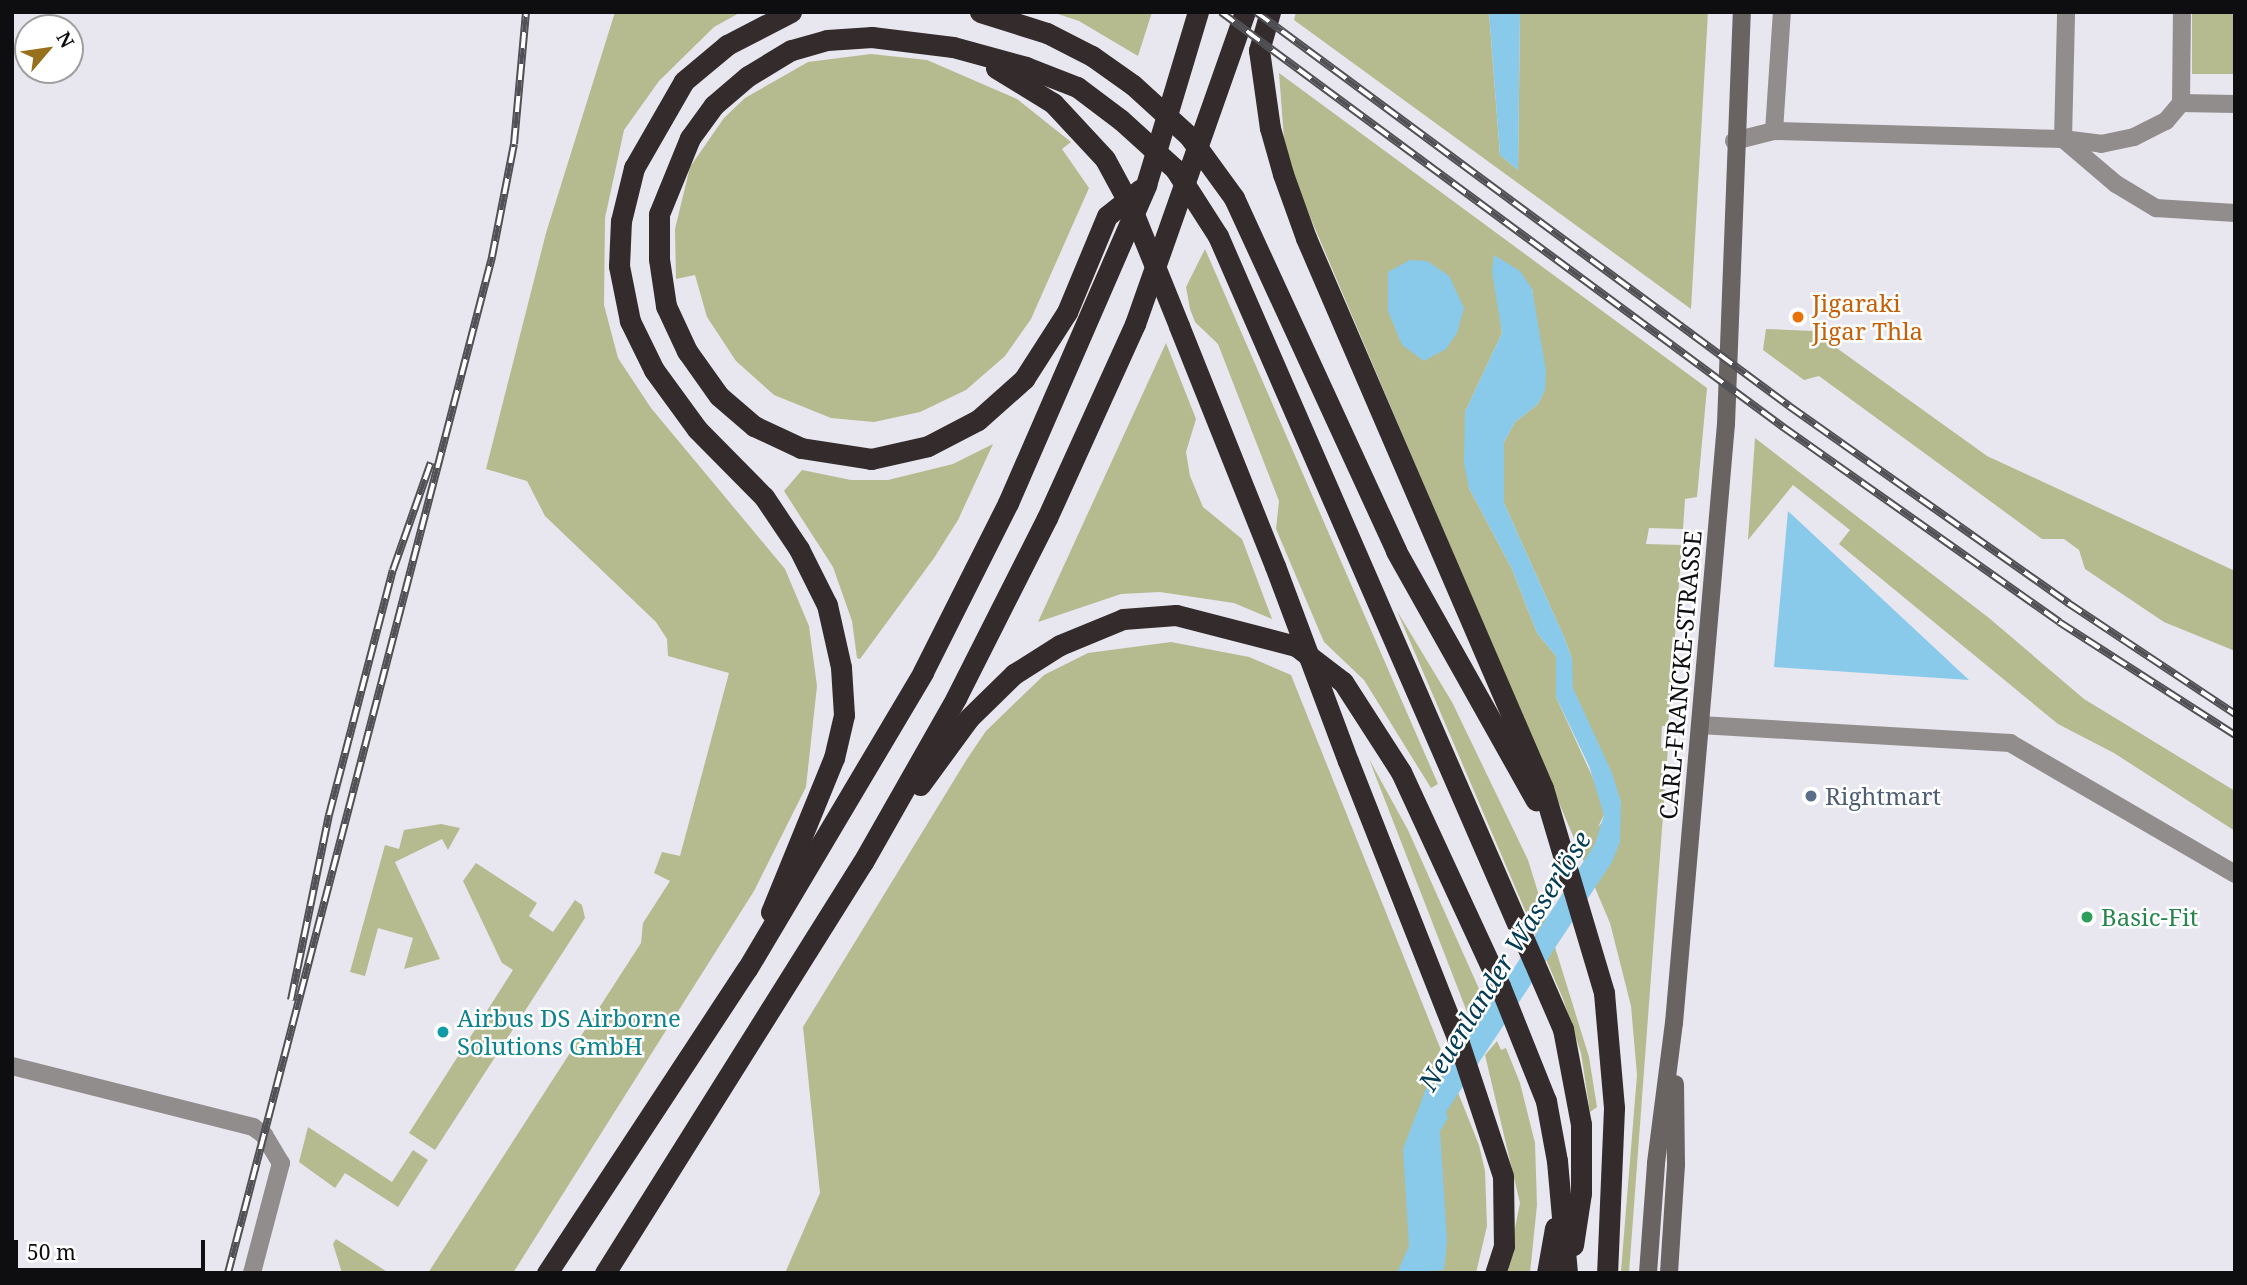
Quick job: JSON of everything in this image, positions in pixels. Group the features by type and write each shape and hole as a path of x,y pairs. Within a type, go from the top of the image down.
{"highway":[{"path":"747,969 834,758 844,715 841,667 827,605 799,549 764,497 697,429 654,370 630,321 619,266 621,220 634,168 684,81 727,45 791,12"},
{"path":"980,12 1047,33 1092,55 1133,85 1189,136 1234,198 1396,551 1554,833"},
{"path":"547,1273 747,969 845,811 923,672 1008,503 1146,186 1198,12"},
{"path":"605,1273 863,862 956,698 1046,518 1129,336 1245,12"},
{"path":"1270,12 1259,50 1270,128 1283,174 1306,237 1538,776 1604,993 1611,1050 1614,1170 1607,1273"},
{"path":"1146,186 1107,216 1067,312 1024,379 978,420 928,446 871,459 801,448 754,426 719,396 687,351 666,306 659,214 690,138 713,105 748,76 791,50 827,40 872,37 953,47 1026,67 1077,87 1121,120 1175,169 1218,236 1359,554 1563,1029 1581,1125 1580,1193 1567,1273"},
{"path":"953,47 1019,80 1053,103 1105,159 1131,207 1275,566 1477,1091 1503,1176 1504,1246 1495,1273"},
{"path":"863,862 970,718 1014,674 1060,645 1123,619 1177,615 1296,646 1343,682 1401,772 1500,986 1546,1101 1560,1195 1567,1273"},
{"path":"1548,1273 1560,1195"}],"street":[{"name":"CARL-FRANCKE-STRASSE","path":"1648,1273 1656,1163 1674,1023 1726,424 1734,141 1742,12"},
{"path":"1774,131 1782,12"},
{"path":"2063,139 2066,12"},
{"path":"1734,141 1774,131 2063,139 2101,144 2134,137 2166,121 2181,103 2182,12"},
{"path":"2181,103 2235,104"},
{"path":"2063,139 2116,184 2156,208 2235,213"},
{"path":"1700,725 2010,743 2235,874"},
{"name":"CARL-FRANCKE-STRASSE","path":"1669,1273 1676,1165 1674,1023"},
{"path":"12,1066 253,1127 264,1135 281,1163 252,1273"}],"green space":[{"path":"615,12 741,12 714,27 659,81 624,130 605,218 604,305 618,358 651,408 785,569 809,626 817,686 806,787 754,891 513,1273 428,1273 641,943 643,923 670,881 654,873 662,852 680,856 729,673 668,656 667,639 656,622 545,516 527,481 486,469 546,233"},
{"path":"1052,12 1152,12 1138,56 1079,21"},
{"path":"1296,12 1489,12 1500,155 1518,170 1520,12 1708,12 1691,309 1294,20"},
{"path":"2192,12 2235,12 2235,74 2192,74"},
{"path":"871,54 927,60 1017,99 1071,142 1062,149 1089,188 1031,319 1005,356 966,390 920,412 874,422 831,418 774,395 736,361 707,317 695,275 676,279 675,229 690,167 724,118 745,98 808,62"},
{"path":"1279,73 1707,388 1697,497 1685,499 1683,529 1649,528 1646,544 1682,545 1668,726 1662,726 1661,748 1668,748 1629,1273 1621,1271 1637,1075 1631,1006 1610,923 1294,179 1284,138","holes":["1494,256 1532,289 1545,389 1538,404 1515,422 1504,442 1504,503 1564,637 1572,659 1572,688 1621,802 1598,827 1604,815 1602,798 1556,697 1556,656 1537,633 1512,569 1469,488 1465,412 1502,333"]},
{"path":"1205,249 1438,784 1431,788 1364,680 1324,642 1276,529 1279,501 1218,344 1195,322 1190,309 1186,287"},
{"path":"1766,329 1813,331 1987,456 2235,571 2235,651 2164,622 2085,569 2079,550 2064,539 2042,539 1819,376 1804,380 1763,350"},
{"path":"1166,343 1196,419 1186,452 1190,476 1203,507 1242,539 1272,619 1234,603 1160,592 1121,594 1038,622"},
{"path":"1755,438 1989,618 2084,699 2235,791 2235,831 2114,753 2058,724 1839,544 1850,530 1793,485 1748,540"},
{"path":"993,444 958,520 934,558 860,659 857,658 852,621 833,567 784,491 802,470 851,480 888,480 953,464"},
{"path":"1397,611 1452,702 1528,860 1589,1057 1597,1107 1590,1112 1581,1053 1563,999"},
{"path":"1171,642 1249,657 1291,675 1479,1145 1485,1171 1487,1226 1476,1273 785,1273 820,1193 803,1027 986,731 1044,675 1088,653"},
{"path":"1369,759 1408,830 1484,1000 1486,1011 1474,1030"},
{"path":"441,824 460,828 448,850 442,839 395,862 440,959 404,969 413,938 378,928 365,976 350,972 385,845 399,849 404,830"},
{"path":"476,863 537,903 529,916 553,932 575,900 582,905 585,918 435,1150 409,1133 513,970 502,963 463,881"},
{"path":"1497,1041 1501,1050 1506,1048 1520,1083 1535,1143 1537,1205 1530,1273 1506,1273 1520,1203 1485,1055"},
{"path":"308,1127 392,1182 413,1150 428,1160 398,1207 345,1173 335,1188 299,1162"},
{"path":"336,1239 389,1273 342,1273 333,1244"}],"water":[{"path":"1489,12 1520,12 1518,170 1500,155"},
{"path":"1494,255 1520,271 1532,289 1546,371 1545,390 1538,404 1515,422 1504,442 1504,503 1564,637 1572,659 1573,688 1612,773 1621,802 1620,842 1612,862 1446,1112 1448,1118 1440,1131 1447,1241 1444,1270 1397,1273 1409,1246 1403,1149 1427,1086 1433,1083 1436,1087 1595,844 1604,815 1589,766 1556,697 1556,656 1537,633 1512,569 1469,488 1464,463 1465,412 1502,333 1492,272"},
{"path":"1410,260 1427,261 1449,276 1464,308 1457,333 1446,349 1424,361 1402,345 1388,311 1388,272"},
{"path":"1788,511 1969,680 1774,667"}],"railway":[{"path":"228,1273 492,257 514,144 526,12"},
{"path":"1221,12 1783,427 2059,622 2235,735"},
{"path":"1256,12 1789,406 2068,603 2235,714"},
{"path":"291,1000 329,815 393,570 431,462"}],"place":[{"name":"Jigaraki Jigar Thla","path":"1798,317"},
{"name":"Rightmart","path":"1811,796"},
{"name":"Basic-Fit","path":"2087,917"},
{"name":"Airbus DS Airborne Solutions GmbH","path":"443,1032"}],"water label":[{"name":"Neuenlander Wasserlöse","path":"1505,961"}]}
